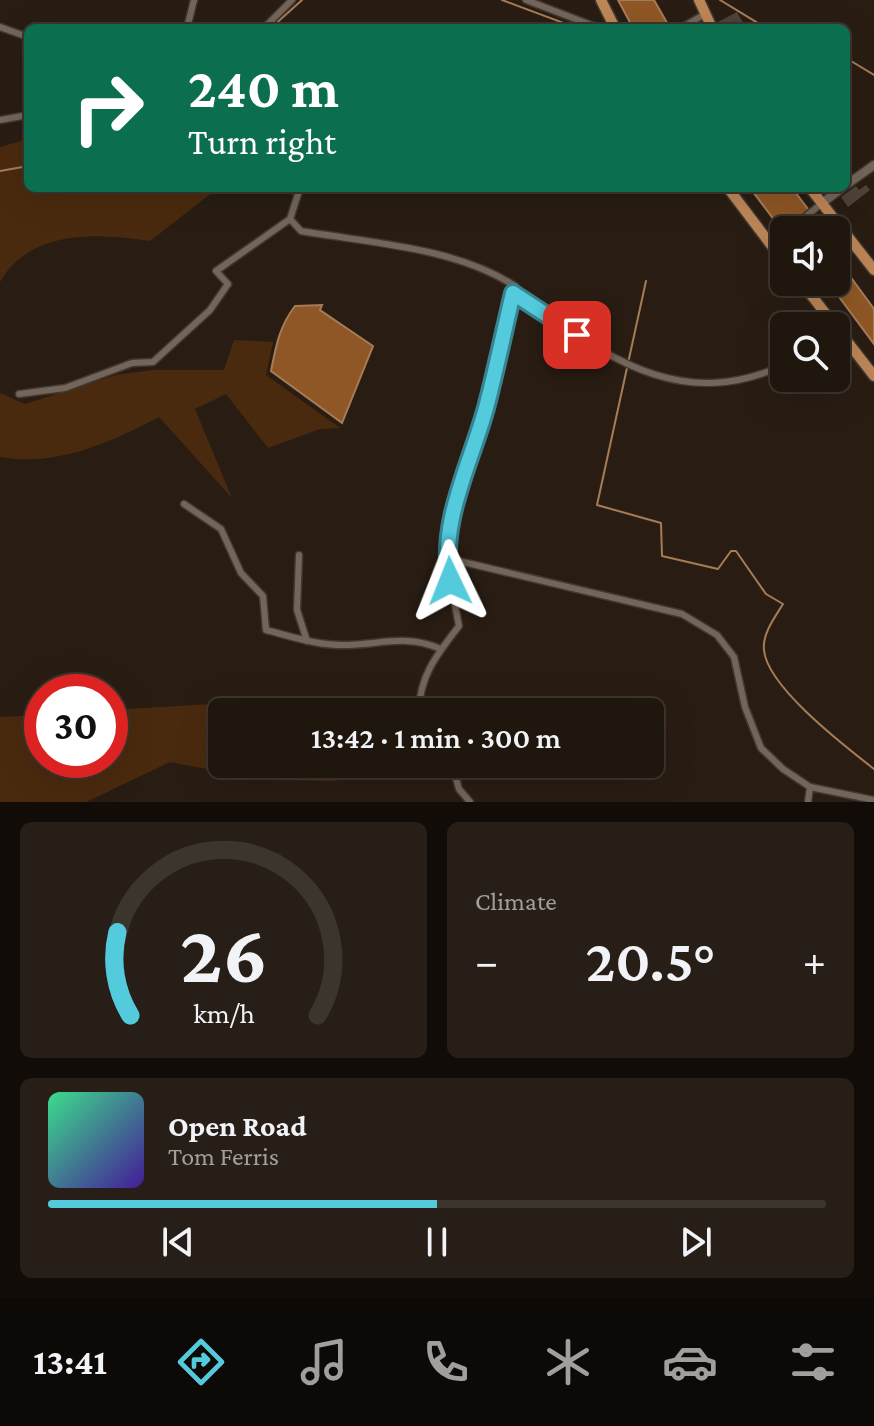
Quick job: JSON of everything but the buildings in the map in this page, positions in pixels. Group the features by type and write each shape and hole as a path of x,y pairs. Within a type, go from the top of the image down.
{"main road":[{"path":"601,0 613,24"},
{"path":"699,0 710,24"},
{"path":"732,192 770,231"},
{"path":"812,192 818,206 874,270"},
{"path":"812,296 824,312"},
{"path":"850,346 874,376"}],"street":[{"path":"188,24 194,0"},
{"path":"268,24 292,0"},
{"path":"526,0 589,24"},
{"path":"688,24 705,14"},
{"path":"0,27 24,36"},
{"path":"0,120 24,116"},
{"path":"850,182 874,165"},
{"path":"19,394 65,388 132,363 153,362 210,310 228,284 216,271 290,219 299,192"},
{"path":"806,216 836,192"},
{"path":"290,219 301,231 446,258 501,277 515,286 486,409 454,508 446,558 459,626 428,668 419,698"},
{"path":"513,293 624,365 684,383 740,382 770,370"},
{"path":"184,504 221,529 241,573 263,596 266,630 307,641 350,645 376,640 422,641 441,649"},
{"path":"299,555 297,610 307,641"},
{"path":"446,558 682,614 702,623 734,657 745,707 761,748 783,769 810,787 874,800"},
{"path":"456,778 459,789 470,802"},
{"path":"808,802 810,787"}],"shaded area":[{"path":"618,0 654,0 668,24 631,24"},
{"path":"24,140 24,192 213,192 150,241 88,236 47,244 29,252 13,265 0,282 0,147"},
{"path":"753,192 795,192 813,216 771,216"},
{"path":"850,276 874,309 874,344 838,296 850,296"},
{"path":"322,305 320,310 373,346 342,423 271,371 282,329 295,306"},
{"path":"234,340 273,342 266,375 340,428 320,429 268,448 226,394 195,409 232,498 159,417 102,444 62,456 42,459 0,457 0,393 25,404 116,375 153,370 224,370"},
{"path":"208,704 208,769 170,762 86,802 0,802 0,717 24,716 24,778 128,778 128,709"},
{"path":"254,778 341,778 336,781"}],"waterway":[{"path":"275,24 302,0"},
{"path":"502,0 566,24"},
{"path":"720,0 759,24"},
{"path":"850,60 874,75"},
{"path":"0,171 24,167"},
{"path":"646,281 597,505 661,523 662,556 718,569 731,551 736,551 766,594 783,604 765,638 768,665 810,715 874,769"}],"route":[{"path":"450,581 446,558 454,508 486,409 513,293 577,335"}]}
